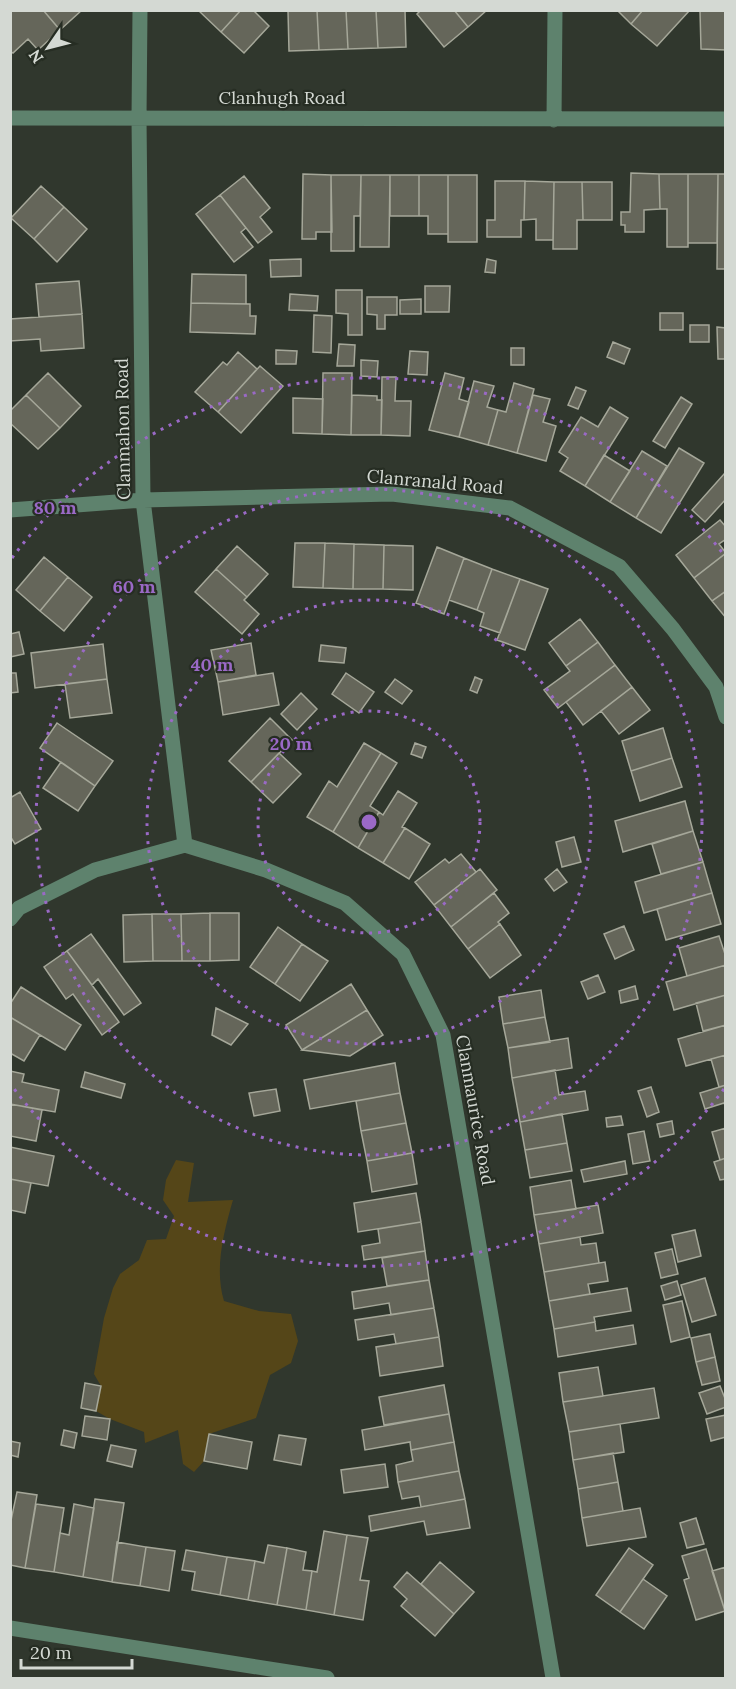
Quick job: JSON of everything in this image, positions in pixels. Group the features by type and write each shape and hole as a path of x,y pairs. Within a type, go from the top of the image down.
{"street":[{"name":"Clanmahon Road","path":"140,10 143,500 185,845"},
{"path":"554,120 555,10"},
{"name":"Clanhugh Road","path":"10,118 726,119"},
{"name":"Clanranald Road","path":"10,510 143,500 392,495 510,508 619,566 673,629 716,687 726,717"},
{"path":"10,919 19,908 95,870 185,845"},
{"name":"Clanmaurice Road","path":"185,845 266,870 345,903 403,954 443,1035 553,1678"},
{"path":"10,1628 327,1678"}],"shaded area":[{"path":"176,1160 194,1163 188,1202 233,1200 220,1263 224,1301 259,1311 291,1314 298,1341 291,1363 270,1375 256,1418 209,1434 204,1461 194,1472 183,1464 178,1430 145,1443 144,1432 96,1411 101,1386 94,1374 104,1318 113,1288 120,1274 139,1260 147,1240 166,1239 174,1216 163,1200 166,1180"}],"building":[{"path":"10,10 43,10 60,30 38,50 28,39 13,53 10,51"},
{"path":"43,10 82,10 60,30"},
{"path":"198,10 241,10 221,32"},
{"path":"241,10 253,10 269,26 244,53 221,32"},
{"path":"317,10 319,50 289,51 288,11"},
{"path":"317,10 346,10 348,49 319,50"},
{"path":"346,10 376,10 378,48 348,49"},
{"path":"376,10 405,10 406,47 378,48"},
{"path":"421,10 454,10 468,27 444,47 417,14"},
{"path":"454,10 487,10 468,27"},
{"path":"617,10 643,10 631,24"},
{"path":"643,10 690,10 657,46 631,24"},
{"path":"726,10 726,50 701,49 700,11"},
{"path":"631,173 659,174 660,209 644,210 644,232 625,232 625,225 621,225 621,212 630,212"},
{"path":"303,174 331,175 332,232 316,232 316,239 302,239"},
{"path":"659,174 688,174 688,247 667,247 667,209 660,209"},
{"path":"688,174 718,174 717,243 688,243"},
{"path":"718,174 726,174 726,269 717,269"},
{"path":"331,175 361,175 360,216 354,216 354,251 331,251"},
{"path":"361,175 390,175 389,247 360,247"},
{"path":"390,175 419,175 419,216 390,216"},
{"path":"419,175 448,175 448,234 428,234 428,216 419,216"},
{"path":"448,175 477,175 477,242 448,242"},
{"path":"244,176 270,208 260,217 272,232 258,243 220,195"},
{"path":"495,181 525,181 521,237 487,237 487,220 495,220"},
{"path":"525,181 554,182 553,240 536,240 536,219 524,220"},
{"path":"554,182 582,182 583,220 577,220 577,249 553,249"},
{"path":"582,182 612,182 612,220 583,220"},
{"path":"41,186 64,207 34,239 11,218"},
{"path":"220,195 246,228 241,232 253,247 234,262 196,214"},
{"path":"64,207 87,229 57,262 34,239"},
{"path":"301,259 301,276 271,277 270,260"},
{"path":"487,259 496,261 495,273 485,272"},
{"path":"192,274 246,275 246,304 191,303"},
{"path":"79,281 82,314 39,317 36,284"},
{"path":"425,286 450,286 449,312 425,312"},
{"path":"336,290 362,290 362,335 348,335 348,314 336,313"},
{"path":"290,294 318,296 317,311 289,310"},
{"path":"367,297 397,297 397,315 385,315 385,329 377,329 377,315 367,314"},
{"path":"421,299 421,314 400,314 400,300"},
{"path":"191,303 250,304 250,316 256,316 255,334 190,332"},
{"path":"660,313 683,313 683,330 660,330"},
{"path":"82,314 84,348 41,351 40,339 10,341 10,319"},
{"path":"314,315 332,316 331,353 313,352"},
{"path":"690,325 709,325 709,342 690,342"},
{"path":"717,327 726,328 726,359 718,359"},
{"path":"613,342 630,349 624,364 607,357"},
{"path":"339,344 355,345 354,366 337,366"},
{"path":"511,348 524,348 524,365 511,365"},
{"path":"276,350 297,351 296,364 276,364"},
{"path":"410,351 428,352 427,375 408,374"},
{"path":"238,352 257,369 218,412 195,392 223,362 227,365"},
{"path":"361,360 378,361 377,377 361,376"},
{"path":"260,366 283,386 241,433 218,412"},
{"path":"48,373 81,406 60,428 26,395"},
{"path":"323,373 352,373 351,435 322,434"},
{"path":"445,373 464,378 459,399 469,402 459,437 429,430"},
{"path":"382,377 396,377 395,401 411,401 410,436 381,435"},
{"path":"474,381 494,386 487,407 498,410 488,445 459,437"},
{"path":"514,383 534,389 517,453 488,445 498,410 506,412"},
{"path":"576,387 586,391 578,409 568,405"},
{"path":"26,395 60,428 38,449 10,423 10,411"},
{"path":"352,395 377,396 377,400 382,400 381,435 351,435"},
{"path":"533,395 550,399 543,422 556,426 546,461 517,453"},
{"path":"681,397 692,404 665,448 653,441"},
{"path":"293,398 323,399 322,434 293,433"},
{"path":"610,407 628,418 585,486 560,471 568,458 559,452 581,417 598,427"},
{"path":"679,448 704,463 661,533 636,518"},
{"path":"642,451 667,466 636,518 610,502"},
{"path":"604,455 630,471 610,502 585,486"},
{"path":"724,474 726,476 726,499 705,522 692,510"},
{"path":"720,520 726,527 726,539 719,544 726,553 694,578 676,555"},
{"path":"295,543 325,543 323,588 293,587"},
{"path":"325,543 354,544 353,589 323,588"},
{"path":"354,544 384,545 383,589 353,589"},
{"path":"384,545 413,546 413,590 383,589"},
{"path":"237,546 268,574 247,597 216,569"},
{"path":"437,547 464,558 444,614 416,603"},
{"path":"726,553 726,591 712,601 694,578"},
{"path":"44,557 68,577 40,611 16,590"},
{"path":"464,558 492,569 477,610 449,600"},
{"path":"216,569 247,597 244,600 259,614 242,634 195,592"},
{"path":"492,569 520,579 500,633 480,626 484,613 477,610"},
{"path":"68,577 92,597 64,631 40,611"},
{"path":"520,579 548,589 525,650 497,640"},
{"path":"726,591 726,618 712,601"},
{"path":"580,619 598,642 566,666 549,643"},
{"path":"19,632 24,654 10,657 10,634"},
{"path":"598,642 615,665 558,708 544,690 570,671 566,666"},
{"path":"251,643 256,675 218,682 211,650"},
{"path":"103,644 107,679 35,688 31,653"},
{"path":"321,645 346,648 344,663 319,661"},
{"path":"615,665 632,687 583,725 566,702"},
{"path":"10,673 16,673 18,692 10,693"},
{"path":"273,673 279,705 223,715 218,682"},
{"path":"346,673 374,692 359,713 332,694"},
{"path":"475,677 482,680 477,693 470,690"},
{"path":"107,679 112,713 70,718 65,684"},
{"path":"395,679 412,691 402,704 385,692"},
{"path":"632,687 650,710 619,734 601,711"},
{"path":"301,693 317,709 297,730 281,714"},
{"path":"270,718 292,740 251,782 229,761"},
{"path":"57,723 113,761 95,786 40,748"},
{"path":"663,728 672,758 631,771 622,741"},
{"path":"364,743 381,753 333,832 307,817 329,781 337,787"},
{"path":"415,743 426,747 422,758 411,754"},
{"path":"279,753 301,774 273,803 251,782"},
{"path":"381,753 397,763 370,806 379,812 358,848 333,832"},
{"path":"672,758 682,787 640,801 631,771"},
{"path":"61,762 95,786 78,811 43,788"},
{"path":"398,791 417,803 402,827 405,828 383,863 358,848 379,812 383,815"},
{"path":"20,792 41,829 15,844 10,836 10,798"},
{"path":"685,801 693,831 623,852 615,821"},
{"path":"405,828 430,844 409,879 383,863"},
{"path":"693,831 703,862 661,874 652,844"},
{"path":"574,837 581,862 562,867 556,842"},
{"path":"461,854 476,872 434,905 415,882 445,859 449,863"},
{"path":"703,862 712,893 644,913 635,882"},
{"path":"480,869 497,890 451,927 434,905"},
{"path":"557,869 567,882 554,891 545,879"},
{"path":"494,893 509,913 498,922 500,924 468,949 451,927"},
{"path":"712,893 721,924 666,940 657,909"},
{"path":"210,913 239,913 239,960 210,961"},
{"path":"210,913 210,961 182,961 181,914"},
{"path":"152,914 153,961 124,962 123,915"},
{"path":"152,914 181,914 182,961 153,961"},
{"path":"500,924 521,955 490,978 468,949"},
{"path":"624,926 634,950 615,959 604,934"},
{"path":"278,927 302,944 275,984 250,967"},
{"path":"91,934 141,1003 124,1015 98,979 92,985 67,951"},
{"path":"719,936 726,957 726,965 687,976 679,948"},
{"path":"302,944 328,961 300,1001 275,984"},
{"path":"67,951 119,1022 102,1035 73,994 66,999 44,967"},
{"path":"726,965 726,995 674,1010 666,982"},
{"path":"598,975 605,992 588,999 581,982"},
{"path":"351,984 367,1010 302,1050 286,1025"},
{"path":"635,986 638,999 621,1003 619,991"},
{"path":"21,987 81,1025 65,1050 10,1017 10,1004"},
{"path":"541,990 545,1017 503,1024 499,997"},
{"path":"726,995 726,1025 703,1031 696,1003"},
{"path":"216,1008 248,1024 231,1045 212,1035"},
{"path":"367,1010 383,1035 350,1056 302,1050"},
{"path":"10,1017 40,1035 24,1061 10,1053"},
{"path":"545,1017 550,1042 508,1048 503,1024"},
{"path":"726,1025 726,1055 686,1066 678,1039"},
{"path":"568,1038 572,1068 512,1078 508,1048"},
{"path":"726,1055 726,1085 719,1087 711,1059"},
{"path":"395,1063 400,1093 310,1109 304,1080"},
{"path":"555,1070 559,1095 585,1091 588,1110 520,1122 512,1078"},
{"path":"10,1071 24,1074 22,1082 59,1090 55,1112 10,1104"},
{"path":"85,1072 125,1084 121,1098 81,1087"},
{"path":"726,1085 726,1108 724,1103 705,1109 700,1093"},
{"path":"651,1087 659,1112 647,1117 638,1091"},
{"path":"276,1089 280,1111 254,1116 249,1093"},
{"path":"400,1093 406,1123 361,1131 356,1101"},
{"path":"10,1104 42,1110 36,1141 10,1136"},
{"path":"562,1114 567,1143 525,1150 520,1122"},
{"path":"621,1116 623,1125 607,1127 606,1118"},
{"path":"672,1121 674,1134 660,1137 657,1124"},
{"path":"406,1123 412,1153 367,1161 361,1131"},
{"path":"726,1128 726,1158 720,1160 712,1132"},
{"path":"644,1131 650,1161 633,1164 628,1134"},
{"path":"567,1143 572,1171 530,1178 525,1150"},
{"path":"10,1147 54,1156 48,1186 10,1179"},
{"path":"412,1153 417,1184 372,1192 367,1161"},
{"path":"726,1158 726,1179 720,1180 714,1162"},
{"path":"625,1161 627,1174 584,1182 581,1170"},
{"path":"10,1179 31,1183 25,1213 10,1210"},
{"path":"571,1180 576,1209 534,1215 530,1187"},
{"path":"416,1193 421,1222 358,1232 354,1203"},
{"path":"598,1205 603,1233 539,1244 534,1215"},
{"path":"421,1222 425,1251 364,1260 362,1246 380,1243 378,1229"},
{"path":"695,1230 701,1256 678,1262 672,1235"},
{"path":"580,1237 581,1245 596,1243 599,1263 544,1272 539,1244"},
{"path":"672,1249 678,1274 661,1278 655,1253"},
{"path":"425,1251 429,1280 387,1286 382,1258"},
{"path":"605,1262 608,1281 588,1284 590,1294 549,1301 544,1272"},
{"path":"705,1278 716,1315 692,1322 681,1285"},
{"path":"429,1280 434,1308 391,1315 389,1303 354,1309 352,1292"},
{"path":"677,1281 681,1295 665,1300 661,1286"},
{"path":"627,1288 631,1311 594,1317 595,1322 554,1329 549,1301"},
{"path":"682,1301 690,1337 671,1342 663,1305"},
{"path":"434,1308 439,1337 396,1344 394,1334 358,1340 355,1320"},
{"path":"595,1322 596,1331 633,1325 636,1344 558,1357 554,1329"},
{"path":"710,1334 715,1357 696,1362 691,1338"},
{"path":"439,1337 443,1366 380,1376 376,1347"},
{"path":"715,1357 720,1381 702,1385 696,1362"},
{"path":"598,1367 603,1396 563,1402 559,1373"},
{"path":"85,1383 101,1386 96,1411 81,1408"},
{"path":"444,1385 449,1414 384,1425 379,1397"},
{"path":"720,1386 726,1407 707,1414 699,1393"},
{"path":"654,1388 659,1418 569,1432 563,1402"},
{"path":"449,1414 454,1442 411,1450 410,1442 365,1450 362,1430"},
{"path":"726,1415 726,1437 711,1441 706,1419"},
{"path":"85,1416 110,1419 107,1440 82,1436"},
{"path":"620,1424 624,1452 573,1460 569,1432"},
{"path":"64,1430 77,1433 74,1448 61,1445"},
{"path":"209,1434 252,1442 247,1469 204,1461"},
{"path":"279,1435 306,1439 301,1465 274,1460"},
{"path":"10,1441 20,1443 18,1457 10,1455"},
{"path":"454,1442 459,1471 398,1482 396,1465 413,1461 411,1450"},
{"path":"111,1445 136,1450 132,1467 107,1461"},
{"path":"613,1453 618,1482 578,1489 573,1460"},
{"path":"385,1464 388,1487 344,1493 341,1470"},
{"path":"459,1471 465,1499 421,1507 419,1496 402,1499 398,1482"},
{"path":"618,1482 623,1511 582,1518 578,1489"},
{"path":"17,1492 37,1495 25,1568 10,1565 10,1525"},
{"path":"95,1499 124,1503 112,1582 83,1577"},
{"path":"465,1499 470,1528 427,1535 424,1521 371,1531 369,1516"},
{"path":"36,1504 64,1508 54,1572 25,1568"},
{"path":"74,1504 94,1508 83,1577 54,1572 60,1533 69,1535"},
{"path":"640,1508 646,1537 587,1546 582,1518"},
{"path":"696,1518 704,1544 687,1548 680,1523"},
{"path":"324,1531 347,1535 334,1615 306,1610 312,1571 317,1572"},
{"path":"347,1535 368,1538 360,1580 369,1581 363,1620 334,1615"},
{"path":"117,1542 146,1547 140,1586 112,1582"},
{"path":"268,1545 287,1548 277,1605 248,1600 255,1561 264,1563"},
{"path":"146,1547 175,1551 169,1591 140,1586"},
{"path":"287,1548 306,1552 303,1570 312,1571 306,1610 277,1605"},
{"path":"629,1548 653,1565 620,1612 596,1595"},
{"path":"706,1549 725,1611 696,1620 684,1580 689,1578 682,1556"},
{"path":"186,1550 227,1557 220,1595 192,1590 195,1572 182,1570"},
{"path":"227,1557 255,1561 248,1600 220,1595"},
{"path":"440,1562 474,1592 454,1614 421,1584"},
{"path":"726,1567 726,1611 725,1611 712,1571"},
{"path":"407,1572 454,1614 435,1636 401,1606 407,1599 394,1587"},
{"path":"643,1579 667,1596 644,1629 620,1612"}]}
